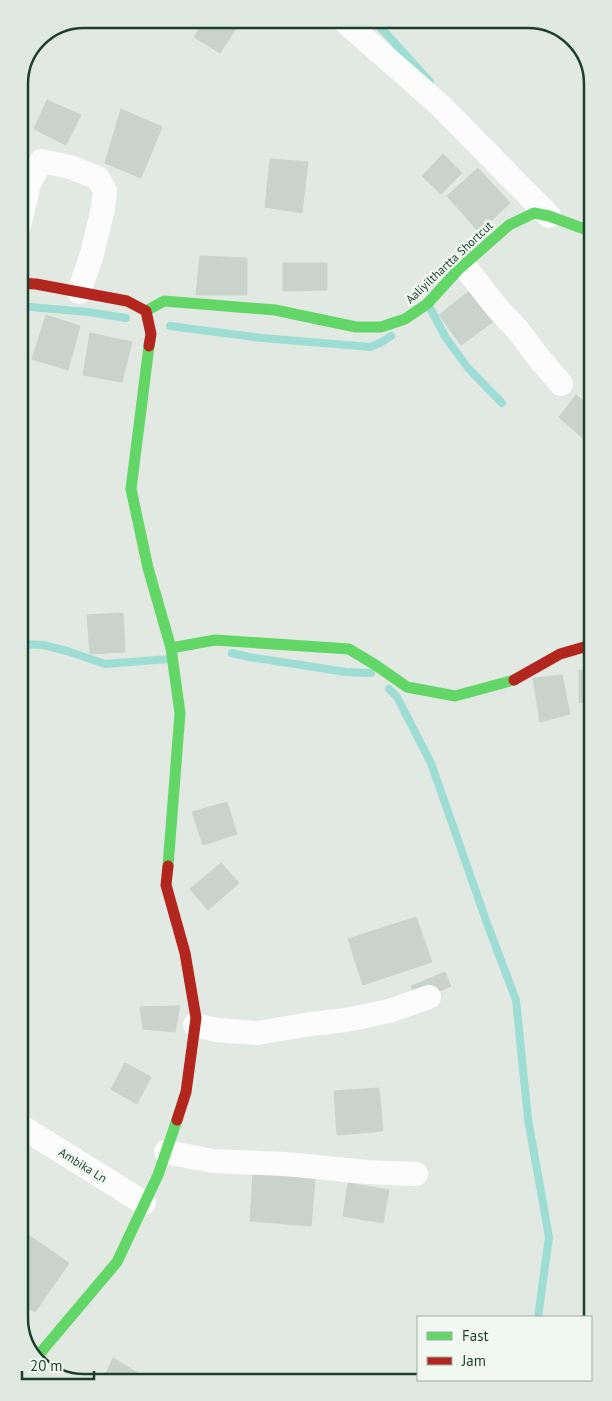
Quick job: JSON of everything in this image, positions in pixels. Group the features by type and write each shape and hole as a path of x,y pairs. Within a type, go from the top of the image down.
{"main road":[{"name":"Aaliyilthartta Shortcut","path":"146,311 164,301 275,310 356,327 381,327 405,320 427,304 467,269 509,225 534,213 584,228"},
{"path":"28,284 127,302 146,311 151,334 131,489 148,568 171,648 180,713 166,886 185,953 196,1018 186,1092 158,1175 116,1262 40,1353"},
{"path":"171,648 215,640 349,649 407,687 455,696 513,681 560,654 584,647"}],"street":[{"path":"352,28 441,106 549,216"},
{"path":"28,188 41,161 70,168 98,178 105,191 92,254 79,292"},
{"path":"467,269 561,384"},
{"path":"195,1025 218,1030 257,1033 346,1020 389,1011 429,997"},
{"name":"Ambika Ln","path":"28,1131 144,1203"},
{"path":"166,1152 213,1161 286,1164 366,1172 416,1174"}],"building":[{"path":"200,28 236,28 220,53 194,37"},
{"path":"47,100 81,115 66,145 34,129"},
{"path":"121,109 162,127 141,178 105,163"},
{"path":"443,154 462,173 441,194 422,176"},
{"path":"270,159 308,162 302,213 265,207"},
{"path":"478,168 510,203 479,232 447,196"},
{"path":"200,256 247,258 247,295 196,295"},
{"path":"283,263 327,263 327,290 283,291"},
{"path":"473,288 494,321 461,345 439,315"},
{"path":"46,315 80,326 68,370 32,359"},
{"path":"90,333 132,342 122,382 83,375"},
{"path":"576,395 584,401 584,439 559,417"},
{"path":"123,613 125,652 90,654 87,615"},
{"path":"579,670 584,670 584,702 579,703"},
{"path":"562,675 570,714 540,722 533,678"},
{"path":"227,802 237,834 203,845 192,812"},
{"path":"221,863 239,883 208,910 190,889"},
{"path":"416,917 432,962 363,985 348,939"},
{"path":"445,972 451,986 417,1001 411,986"},
{"path":"180,1006 175,1032 143,1029 140,1007"},
{"path":"125,1063 151,1077 137,1104 111,1089"},
{"path":"379,1088 383,1131 337,1135 334,1091"},
{"path":"253,1174 315,1179 311,1226 250,1221"},
{"path":"348,1183 389,1190 383,1223 343,1216"},
{"path":"28,1235 69,1263 35,1312 28,1308"},
{"path":"113,1358 138,1373 106,1373"}],"waterway":[{"path":"381,28 430,82"},
{"path":"28,307 88,312 126,318"},
{"path":"430,308 446,338 468,368 502,403"},
{"path":"170,326 262,338 370,347 391,336"},
{"path":"28,644 43,645 67,651 105,664 169,659"},
{"path":"232,653 346,672 371,673"},
{"path":"389,689 397,697 431,763 516,1000 528,1119 549,1237 538,1316"}],"traffic: fast":[{"path":"146,311 164,301 275,310 356,327 381,327 405,319 427,304 458,270 509,225 534,213 549,216 584,229"},
{"path":"149,346 131,489 148,568 171,648 180,713 168,866"},
{"path":"171,648 215,640 349,649 407,687 455,696 514,680"},
{"path":"40,1353 117,1262 158,1175 177,1120"}],"traffic: jam":[{"path":"28,284 127,301 146,311 151,334 149,346"},
{"path":"514,680 560,654 584,647"},
{"path":"168,866 166,885 185,953 196,1018 186,1092 177,1120"}]}
